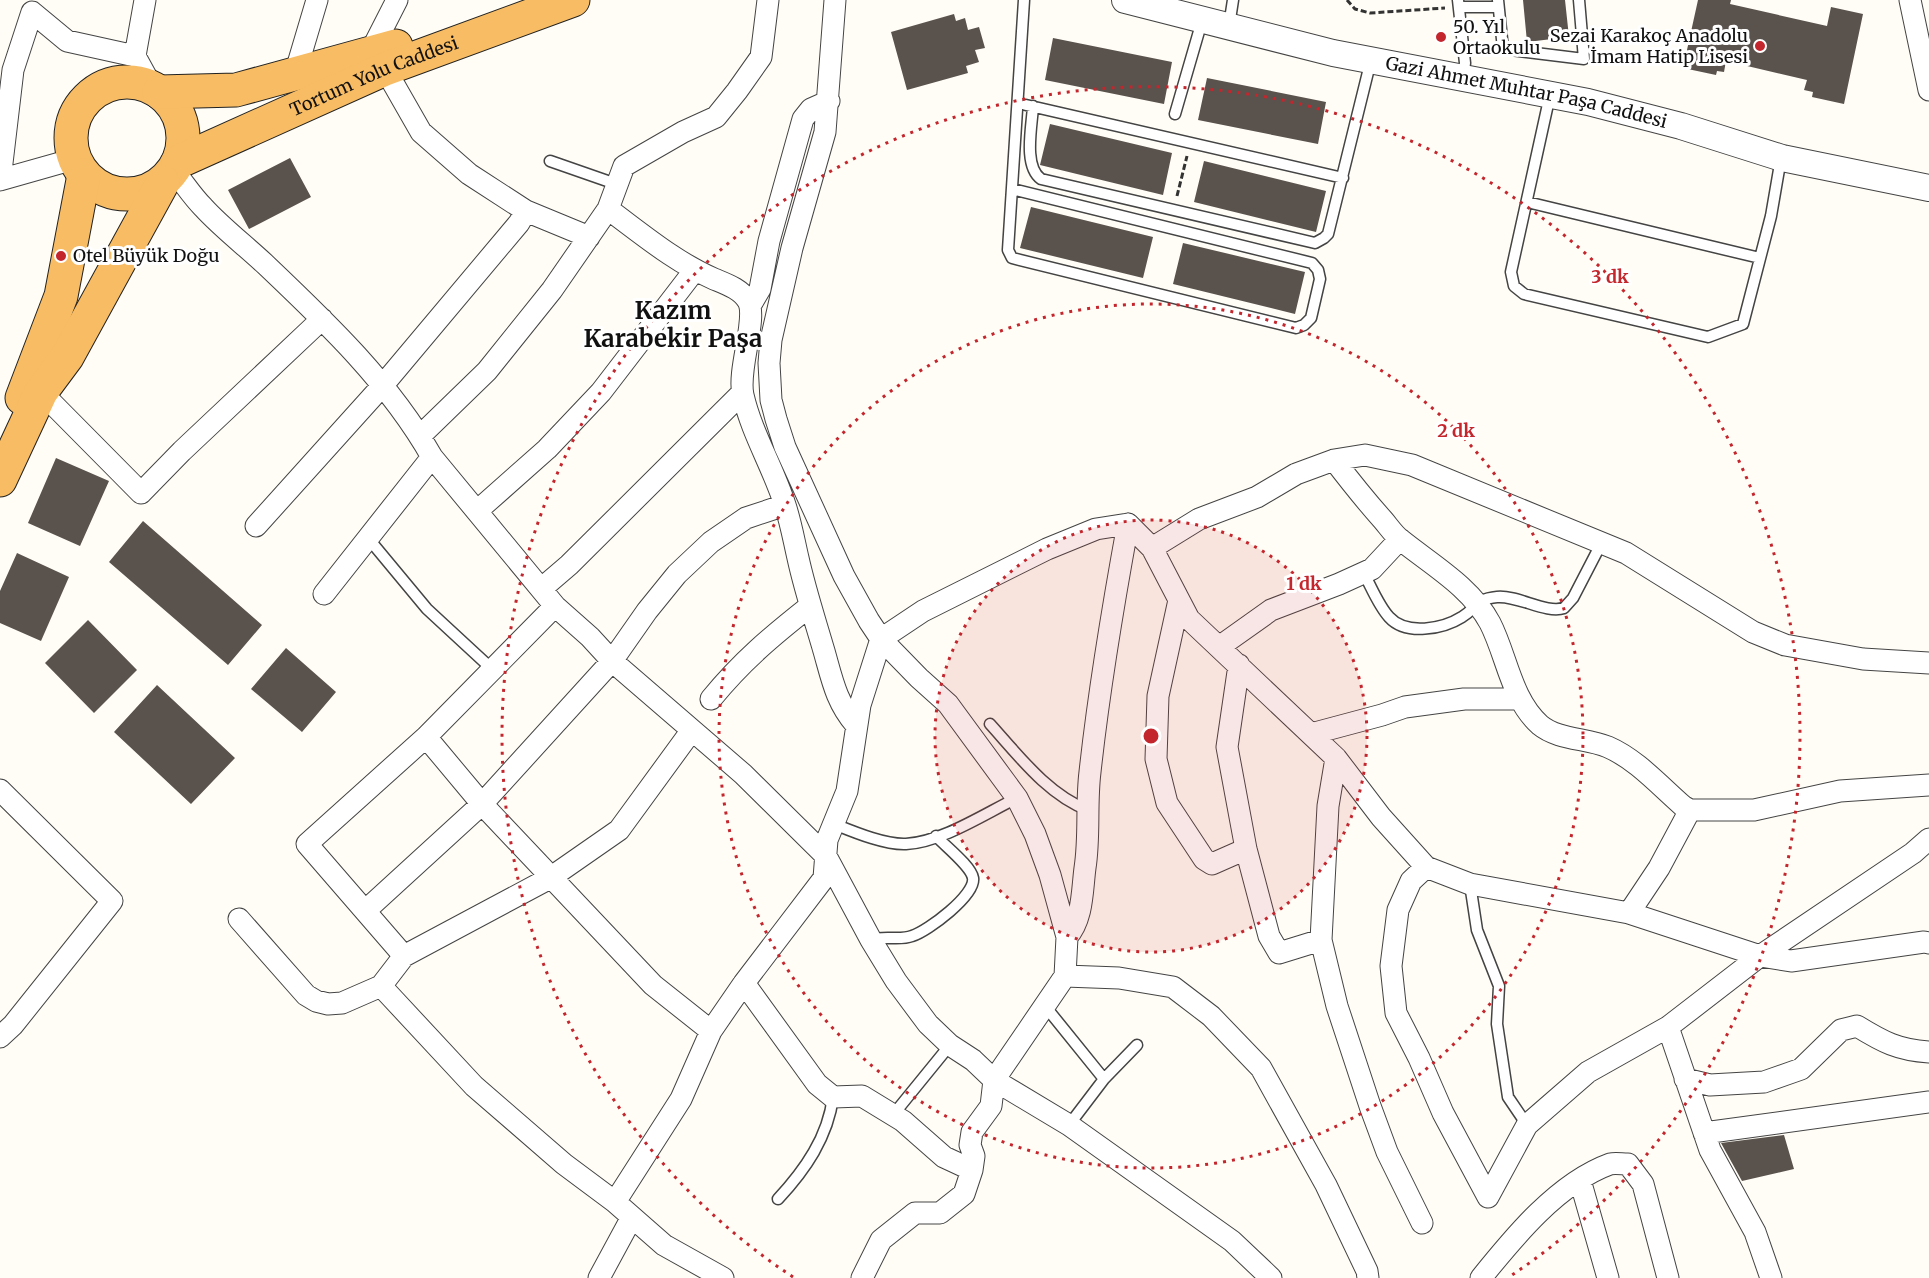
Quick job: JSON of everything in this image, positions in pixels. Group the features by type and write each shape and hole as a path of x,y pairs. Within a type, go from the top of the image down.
{"highway":[{"name":"Tortum Yolu Caddesi","path":"518,0 377,61 172,172 148,192 131,195 113,193 97,186 79,167 70,142 72,124 79,108 91,95 104,86 120,82 136,82 155,90 236,90 295,74 377,61 573,0"},
{"path":"0,480 41,392 67,357 181,156 184,140 182,124 176,109 155,90"},
{"name":"Tortum Yolu Caddesi","path":"0,442 21,401 61,296 79,167"}],"street":[{"path":"145,0 135,56 155,90"},
{"path":"295,74 317,0"},
{"path":"397,0 377,61 421,132 469,174 526,211 589,237"},
{"path":"420,436 488,371 552,290 608,209 624,166 683,132 716,117 762,57 768,0"},
{"path":"836,0 825,132 792,248 771,340 769,363 771,400 785,447 839,567 881,639 948,704 1017,798 1035,834 1050,875 1067,937 1065,976 994,1080 991,1106 972,1132 970,1145 974,1156 964,1194 940,1212 915,1213 881,1240 862,1278"},
{"name":"Gazi Ahmet Muhtar Paşa Caddesi","path":"1125,0 1333,53 1588,102 1681,126 1782,158 1929,188"},
{"path":"1910,0 1929,90"},
{"path":"79,167 0,180 14,70 31,6 67,41 135,56"},
{"path":"750,306 760,289 769,241 803,119 811,109 829,101"},
{"path":"172,172 203,207 322,319 383,385 420,436 432,457 555,606 591,637 612,661 742,774 826,856 871,940 896,981 928,1024 994,1080 1070,1125 1232,1241 1270,1278"},
{"path":"608,209 694,271 743,294 750,306 751,318 742,363 742,393 753,430 773,471 785,505 810,606 835,690 843,710 856,725"},
{"path":"256,526 383,385 519,223 526,211"},
{"path":"477,512 547,449 601,392 694,271"},
{"path":"41,392 141,493 182,451 322,319"},
{"path":"542,589 742,393"},
{"path":"1152,548 1200,519 1257,497 1296,474 1335,460 1365,455 1413,465 1602,542 1626,553 1754,632 1785,645 1863,659 1929,663"},
{"path":"324,594 432,457"},
{"path":"1335,460 1356,490 1400,539 1437,566 1476,603 1490,623 1520,699 1540,724 1552,732 1610,747 1626,757 1690,810 1754,810 1840,791 1929,785"},
{"path":"365,911 482,804 612,661 647,611 677,574 711,542 746,518 785,505"},
{"path":"615,1202 681,1099 711,1031 744,983 824,878 827,840 847,791 856,725 868,675 881,639 923,612 1047,549 1095,529 1128,524"},
{"path":"1128,524 1152,548 1189,619 1336,758 1381,817 1426,867 1470,884 1629,913 1760,956 1791,961 1929,943"},
{"path":"1067,937 1075,928 1079,911 1087,855 1089,784 1098,694 1128,524"},
{"path":"1219,647 1271,610 1372,569 1400,539"},
{"path":"1179,600 1158,696 1156,759 1167,803 1204,859 1212,864 1245,849"},
{"path":"404,956 307,844 426,737 555,606"},
{"path":"711,699 734,671 764,642 810,606"},
{"path":"1239,666 1227,747 1245,849 1269,936 1279,953 1321,940"},
{"path":"1311,734 1406,707 1464,699 1520,699"},
{"path":"238,919 293,981 316,1001 328,1004 342,1003 381,986 404,956 550,878 619,830 692,730"},
{"path":"426,737 482,804 653,985 711,1031"},
{"path":"1336,758 1328,806 1321,940 1337,1006 1370,1106 1387,1152 1422,1223"},
{"path":"0,790 112,901 13,1025 0,1037"},
{"path":"1629,913 1659,868 1690,810"},
{"path":"1426,867 1410,881 1398,910 1391,966 1396,1013 1443,1113 1488,1197 1527,1125 1588,1072 1668,1027 1760,956 1913,853 1929,839"},
{"path":"1065,976 1119,978 1173,987 1211,1016 1261,1068 1326,1185 1367,1271 1368,1278"},
{"path":"744,983 817,1084 832,1097 862,1096 903,1121 944,1156 972,1170"},
{"path":"381,986 474,1086 564,1164 615,1202 664,1245 723,1278"},
{"path":"1685,1079 1710,1085 1764,1082 1801,1069 1841,1030 1857,1026 1875,1038 1905,1050 1929,1052"},
{"path":"1668,1027 1710,1150 1755,1233 1771,1278"},
{"path":"1704,1133 1929,1102"},
{"path":"1480,1278 1543,1207 1580,1180 1611,1164 1628,1164 1643,1184 1668,1278"},
{"path":"1580,1180 1608,1278"},
{"path":"599,1278 632,1217"}],"lane":[{"path":"1012,189 1312,264 1318,270 1320,279 1311,318 1304,325 1296,328 1015,260 1008,250 1024,0"},
{"path":"1229,27 1233,0"},
{"path":"1463,77 1465,63 1459,4 1498,3 1503,48 1584,59 1579,0"},
{"path":"1175,114 1202,21"},
{"path":"1033,106 1030,163 1041,179 1315,243 1328,234 1371,60"},
{"path":"1551,94 1511,272 1514,286 1524,294 1708,337 1743,324 1771,216 1782,158"},
{"path":"1017,103 1343,178"},
{"path":"550,161 616,184"},
{"path":"1527,202 1760,258"},
{"path":"368,538 427,609 493,670"},
{"path":"1363,573 1389,617 1400,625 1419,629 1446,624 1467,614 1476,603 1496,597 1506,597 1554,609 1564,608 1573,598 1602,542"},
{"path":"990,724 1023,761 1050,786 1072,804 1088,810"},
{"path":"834,824 867,836 904,844 936,836 959,827 1017,798"},
{"path":"871,940 885,937 903,938 919,934 945,916 971,890 973,881 970,870 936,836"},
{"path":"1470,884 1477,930 1499,986 1497,1024 1508,1097 1527,1125"},
{"path":"1045,1006 1104,1079"},
{"path":"1070,1125 1104,1079 1137,1044"},
{"path":"893,1115 950,1045"},
{"path":"778,1199 798,1178 822,1136 832,1097"}],"path":[{"path":"1347,0 1355,9 1370,13 1459,4"},
{"path":"1174,211 1190,143"}],"building":[{"path":"1523,0 1565,0 1569,37 1527,42"},
{"path":"1698,0 1731,0 1730,4 1827,26 1831,7 1863,14 1844,104 1812,97 1813,92 1804,90 1807,80 1726,61 1724,72 1717,71 1716,75 1683,68"},
{"path":"954,14 956,21 965,18 968,30 979,27 985,48 975,50 979,62 966,66 968,73 907,90 891,32"},
{"path":"1053,38 1172,62 1164,104 1045,80"},
{"path":"1207,78 1326,102 1318,144 1198,120"},
{"path":"1050,124 1172,153 1163,195 1040,165"},
{"path":"290,158 311,197 249,229 228,190"},
{"path":"1204,161 1326,191 1316,232 1194,202"},
{"path":"1031,207 1153,237 1143,278 1020,248"},
{"path":"1183,243 1305,272 1295,314 1173,284"},
{"path":"56,458 109,481 80,546 28,523"},
{"path":"143,521 262,625 228,665 109,562"},
{"path":"17,553 69,577 41,641 0,623 0,591"},
{"path":"88,620 137,670 94,713 45,663"},
{"path":"286,648 336,692 302,732 251,689"},
{"path":"157,685 235,758 191,804 114,732"},
{"path":"1784,1135 1794,1169 1742,1181 1721,1143"}],"place":[{"name":"50. Yıl Ortaokulu","path":"1441,37"},
{"name":"Sezai Karakoç Anadolu İmam Hatip Lisesi","path":"1760,46"},
{"name":"Otel Büyük Doğu","path":"61,256"}],"district":[{"name":"Kazım Karabekir Paşa","path":"673,325"}]}
